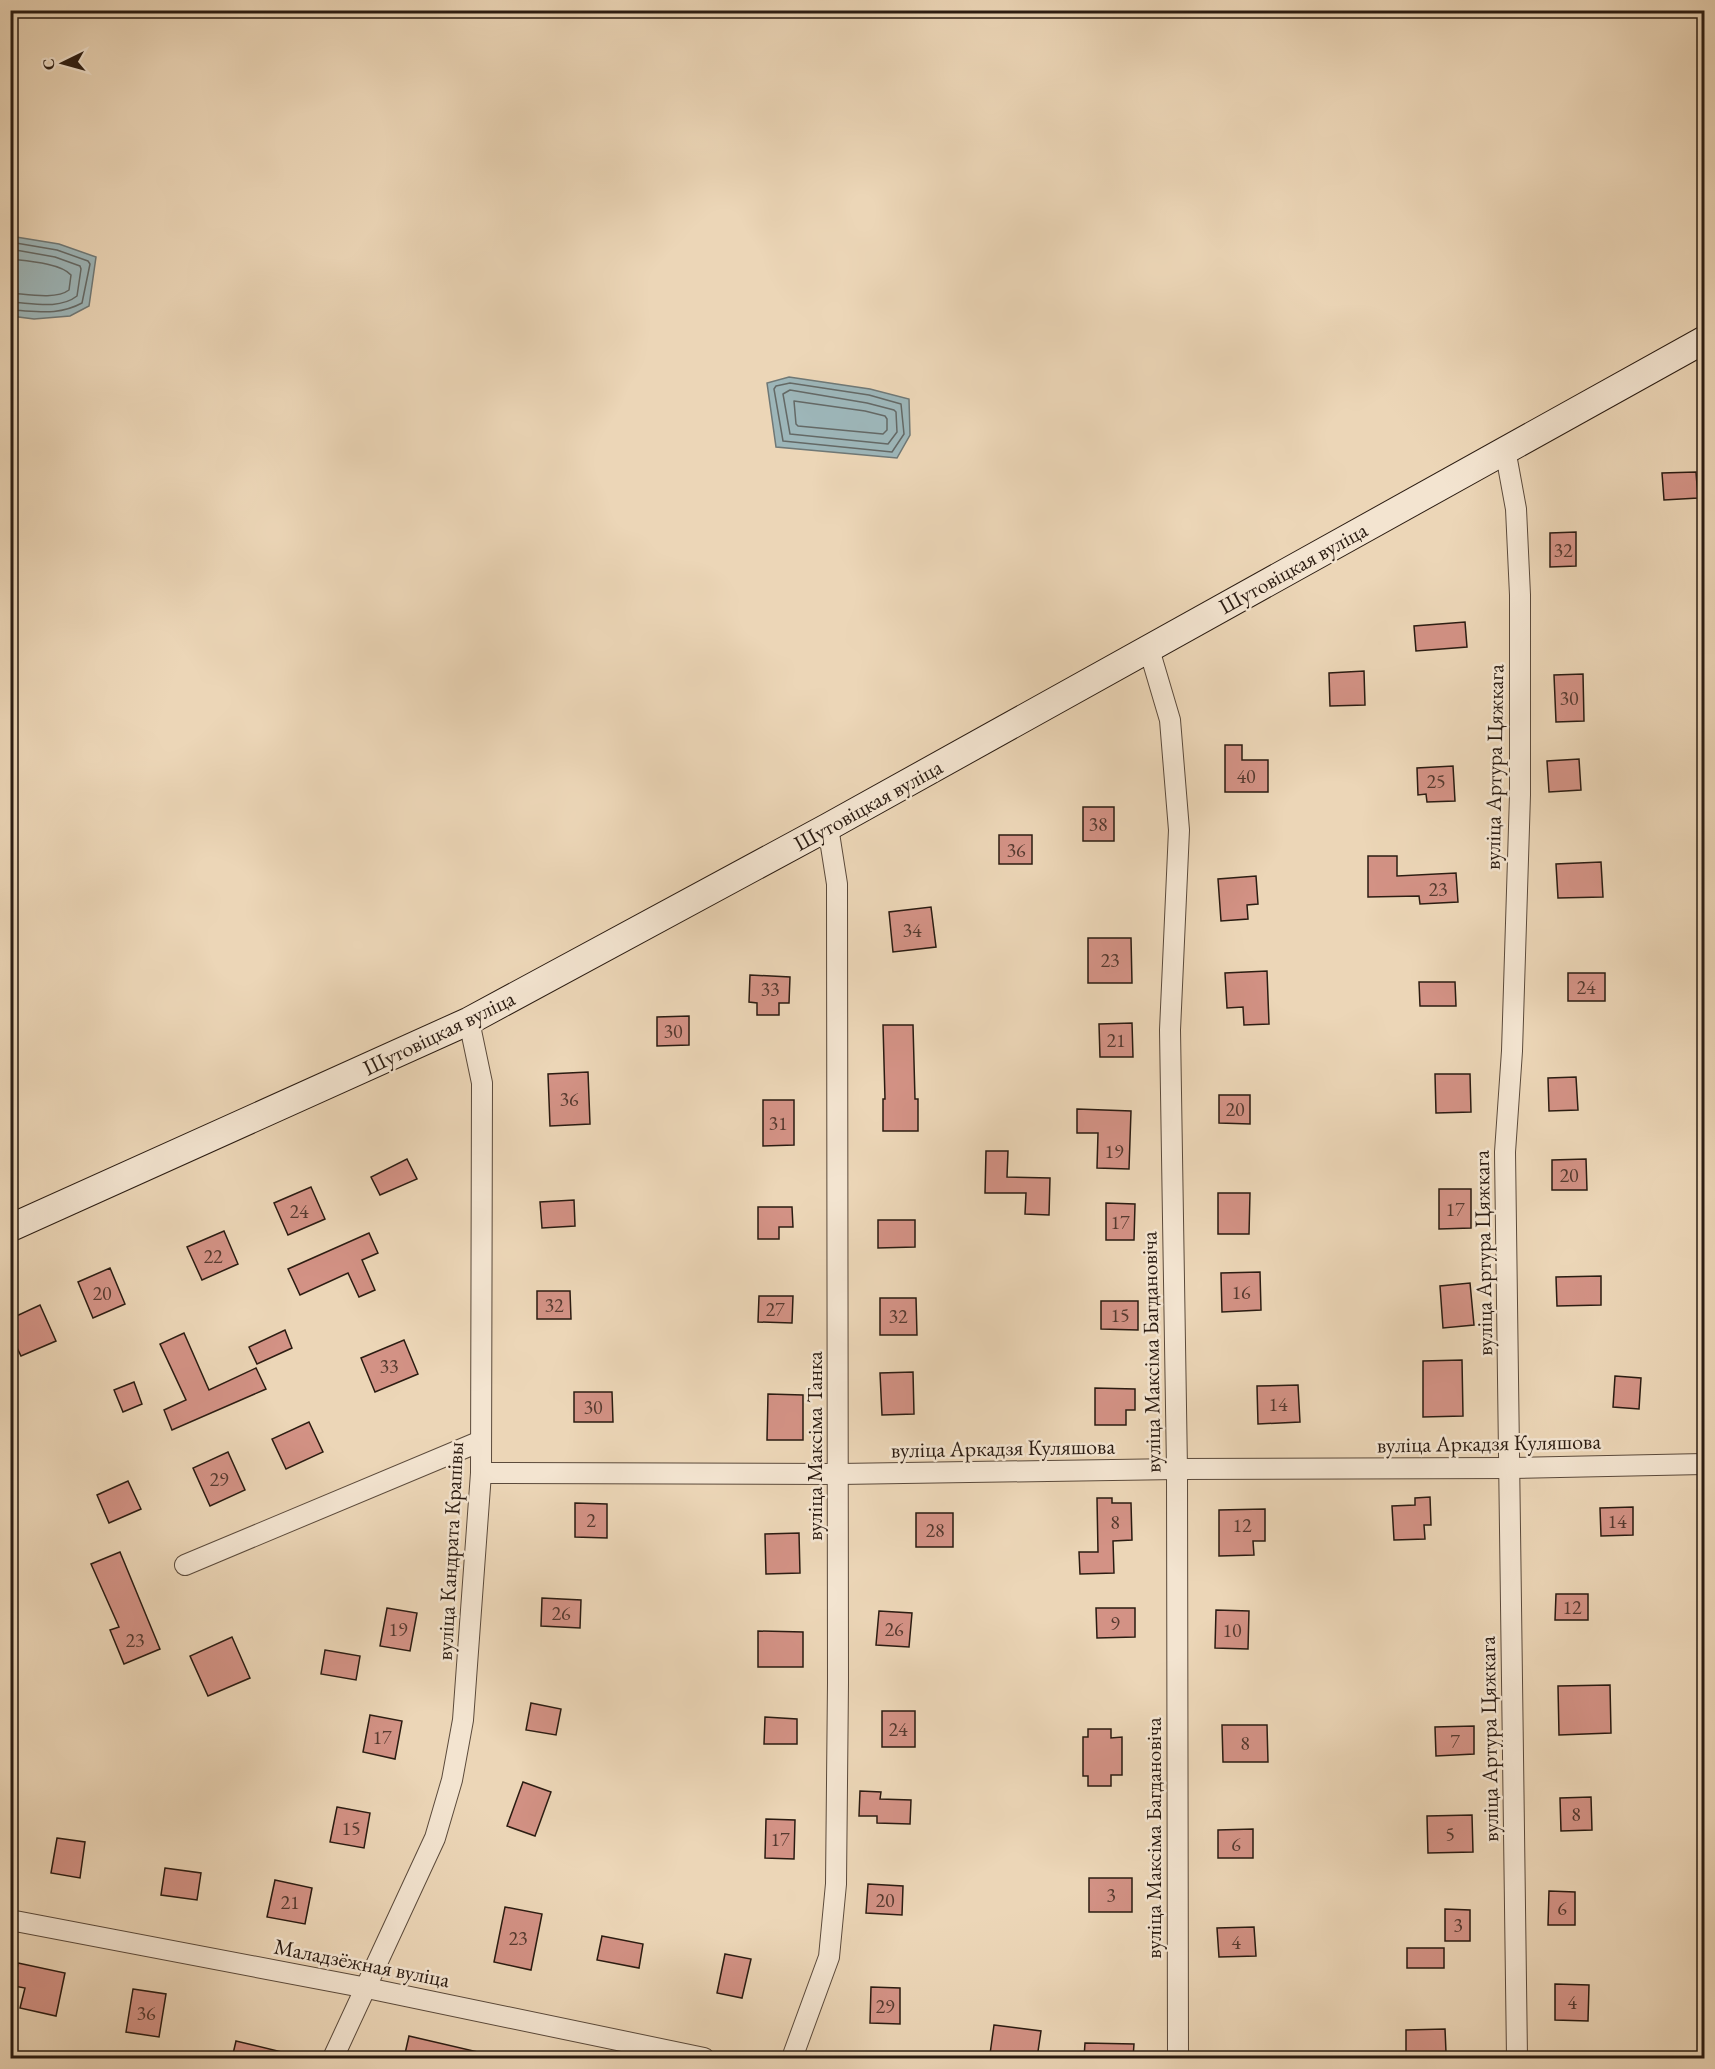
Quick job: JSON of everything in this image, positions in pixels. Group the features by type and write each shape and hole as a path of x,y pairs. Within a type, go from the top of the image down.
{"main road":[{"name":"Шутовіцкая вуліца","path":"10,1228 469,1021 828,827 1704,340"}],"street":[{"name":"вуліца Артура Цяжкага","path":"1505,449 1516,509 1520,595 1520,806 1512,1051 1505,1152 1517,2058"},
{"name":"вуліца Максіма Багдановіча","path":"1149,649 1170,720 1179,830 1170,1030 1177,1469 1178,2058"},
{"name":"вуліца Максіма Танка","path":"792,2058 830,1957 836,1884 839,1474 837,884 828,827"},
{"name":"вуліца Кандрата Крапівы","path":"333,2058 435,1838 452,1780 463,1720 481,1473 482,1083 469,1021"},
{"path":"185,1565 481,1441"},
{"name":"вуліца Аркадзя Куляшова","path":"481,1473 839,1474 1704,1464"},
{"name":"Маладзёжная вуліца","path":"10,1920 367,1988 704,2058"}],"water":[{"path":"10,236 59,244 96,257 89,306 70,316 34,319 11,316"},
{"path":"789,377 870,389 909,399 910,435 897,458 776,447 767,383"}],"building":[{"path":"1696,472 1698,498 1664,500 1662,473"},
{"path":"1576,532 1576,566 1550,567 1550,533"},
{"path":"1465,622 1467,647 1416,651 1414,626"},
{"path":"1364,671 1365,705 1330,706 1329,673"},
{"path":"1583,674 1584,721 1556,722 1554,675"},
{"path":"1225,745 1242,745 1242,760 1268,760 1268,792 1225,792"},
{"path":"1579,759 1581,790 1549,792 1547,761"},
{"path":"1453,766 1455,801 1427,802 1426,794 1418,795 1417,768"},
{"path":"1083,807 1114,807 1114,841 1083,841"},
{"path":"999,835 1032,835 1032,864 999,864"},
{"path":"1368,856 1397,856 1397,876 1456,873 1458,902 1420,904 1419,896 1368,897"},
{"path":"1601,862 1603,897 1558,898 1556,864"},
{"path":"1256,876 1258,904 1247,905 1248,919 1221,921 1218,879"},
{"path":"931,907 936,947 893,952 889,912"},
{"path":"1088,938 1131,938 1132,983 1088,983"},
{"path":"1267,971 1269,1024 1244,1025 1243,1007 1227,1008 1225,973"},
{"path":"1568,973 1605,973 1605,1001 1568,1001"},
{"path":"750,975 790,977 789,1003 779,1003 779,1015 757,1015 757,1003 749,1002"},
{"path":"1419,982 1455,982 1456,1006 1420,1006"},
{"path":"689,1016 689,1045 657,1046 657,1017"},
{"path":"1132,1023 1133,1057 1100,1057 1099,1024"},
{"path":"883,1025 913,1025 918,1131 883,1131 883,1099 885,1099"},
{"path":"588,1072 590,1124 550,1126 548,1074"},
{"path":"1435,1074 1470,1074 1471,1112 1436,1113"},
{"path":"1576,1077 1578,1110 1549,1111 1548,1078"},
{"path":"1219,1095 1250,1095 1250,1124 1219,1123"},
{"path":"763,1100 794,1100 794,1145 763,1146"},
{"path":"1077,1109 1131,1111 1129,1169 1097,1168 1098,1133 1077,1133"},
{"path":"986,1151 1008,1151 1007,1177 1050,1178 1049,1215 1025,1214 1026,1193 985,1193"},
{"path":"407,1159 417,1179 380,1195 371,1177"},
{"path":"1586,1159 1587,1190 1552,1190 1552,1160"},
{"path":"311,1187 325,1219 288,1235 274,1203"},
{"path":"1439,1189 1471,1189 1471,1228 1439,1229"},
{"path":"1218,1193 1250,1193 1249,1234 1218,1234"},
{"path":"574,1200 575,1226 542,1228 540,1202"},
{"path":"1106,1203 1135,1204 1134,1240 1106,1240"},
{"path":"758,1207 792,1207 793,1227 779,1227 779,1239 758,1239"},
{"path":"878,1220 915,1220 915,1247 878,1248"},
{"path":"224,1231 238,1264 202,1280 187,1247"},
{"path":"369,1233 378,1253 362,1260 375,1290 359,1297 348,1273 300,1295 288,1269"},
{"path":"110,1268 125,1304 93,1318 78,1282"},
{"path":"1260,1272 1261,1310 1222,1312 1221,1273"},
{"path":"1601,1276 1601,1305 1557,1306 1556,1277"},
{"path":"1470,1283 1474,1325 1443,1328 1440,1286"},
{"path":"537,1291 570,1291 571,1319 537,1319"},
{"path":"759,1296 793,1296 792,1323 758,1322"},
{"path":"880,1298 916,1298 917,1335 880,1335"},
{"path":"1101,1301 1138,1301 1138,1330 1101,1329"},
{"path":"40,1305 56,1341 21,1356 10,1333 10,1319"},
{"path":"285,1330 292,1348 257,1364 249,1347"},
{"path":"184,1333 209,1390 256,1368 266,1389 172,1430 164,1410 186,1400 160,1344"},
{"path":"404,1340 418,1374 375,1392 361,1358"},
{"path":"1462,1360 1463,1416 1423,1417 1423,1361"},
{"path":"913,1372 914,1414 882,1415 880,1373"},
{"path":"1615,1376 1641,1378 1639,1409 1613,1407"},
{"path":"134,1382 142,1404 123,1412 114,1390"},
{"path":"1298,1385 1300,1422 1258,1424 1257,1386"},
{"path":"1095,1388 1135,1389 1135,1410 1126,1410 1126,1425 1095,1425"},
{"path":"574,1392 612,1392 613,1422 574,1422"},
{"path":"768,1394 803,1395 803,1440 767,1440"},
{"path":"309,1422 323,1452 286,1469 272,1439"},
{"path":"228,1452 245,1490 210,1506 193,1468"},
{"path":"128,1481 141,1509 109,1523 97,1495"},
{"path":"1430,1497 1431,1525 1424,1525 1425,1539 1394,1540 1392,1506 1415,1505 1415,1498"},
{"path":"1097,1498 1112,1498 1112,1503 1131,1503 1132,1540 1113,1541 1114,1573 1080,1574 1079,1552 1098,1552"},
{"path":"575,1503 607,1504 607,1538 575,1537"},
{"path":"1633,1507 1633,1535 1601,1536 1600,1508"},
{"path":"1265,1509 1265,1541 1253,1541 1254,1555 1219,1556 1219,1510"},
{"path":"916,1513 953,1513 953,1547 916,1547"},
{"path":"799,1533 800,1573 766,1574 765,1534"},
{"path":"120,1552 160,1649 124,1664 110,1630 119,1627 91,1564"},
{"path":"1556,1594 1588,1594 1588,1620 1555,1620"},
{"path":"542,1598 581,1600 580,1628 541,1626"},
{"path":"387,1608 417,1613 410,1651 380,1646"},
{"path":"1096,1608 1135,1608 1135,1637 1097,1638"},
{"path":"1216,1610 1249,1611 1248,1649 1215,1648"},
{"path":"879,1611 912,1613 909,1647 876,1645"},
{"path":"758,1631 803,1632 803,1667 758,1667"},
{"path":"232,1637 250,1678 208,1696 190,1656"},
{"path":"325,1650 360,1656 356,1680 321,1674"},
{"path":"1610,1685 1611,1733 1559,1735 1558,1686"},
{"path":"531,1703 561,1709 556,1735 526,1730"},
{"path":"882,1711 915,1711 915,1747 882,1747"},
{"path":"370,1715 402,1721 395,1759 363,1752"},
{"path":"765,1717 797,1719 797,1744 764,1744"},
{"path":"1222,1725 1267,1725 1268,1762 1223,1762"},
{"path":"1474,1726 1474,1754 1436,1756 1435,1727"},
{"path":"1088,1729 1111,1729 1111,1738 1122,1737 1122,1775 1111,1775 1111,1786 1088,1786 1088,1776 1083,1776 1083,1737 1088,1737"},
{"path":"523,1782 551,1792 535,1836 507,1826"},
{"path":"860,1791 881,1792 880,1799 911,1800 910,1824 877,1823 877,1816 859,1816"},
{"path":"1591,1797 1592,1830 1561,1831 1560,1798"},
{"path":"337,1807 370,1813 364,1848 330,1842"},
{"path":"1472,1815 1473,1852 1428,1853 1427,1816"},
{"path":"766,1819 795,1820 794,1859 765,1858"},
{"path":"1253,1829 1253,1858 1218,1858 1218,1830"},
{"path":"57,1838 85,1842 80,1878 51,1873"},
{"path":"165,1868 201,1873 197,1900 161,1895"},
{"path":"1089,1878 1132,1878 1132,1912 1089,1912"},
{"path":"275,1880 312,1888 305,1924 267,1917"},
{"path":"868,1884 903,1886 902,1915 866,1913"},
{"path":"1549,1891 1575,1892 1575,1925 1548,1925"},
{"path":"505,1907 542,1914 531,1970 494,1962"},
{"path":"1445,1909 1470,1910 1470,1941 1445,1941"},
{"path":"1254,1927 1256,1956 1219,1957 1217,1928"},
{"path":"602,1936 643,1944 639,1968 597,1960"},
{"path":"1407,1948 1444,1948 1444,1968 1407,1968"},
{"path":"725,1954 751,1959 742,1998 717,1993"},
{"path":"18,1963 65,1973 56,2016 20,2008 25,1988 14,1986"},
{"path":"1555,1984 1589,1985 1588,2021 1555,2020"},
{"path":"871,1987 900,1988 900,2024 870,2023"},
{"path":"133,1989 166,1994 159,2037 126,2032"},
{"path":"994,2025 1041,2031 1037,2058 990,2054"},
{"path":"1445,2029 1446,2052 1406,2052 1406,2030"},
{"path":"409,2036 478,2052 477,2058 404,2058"},
{"path":"236,2041 282,2052 281,2058 232,2058"},
{"path":"1085,2043 1134,2044 1133,2058 1084,2058"}]}
